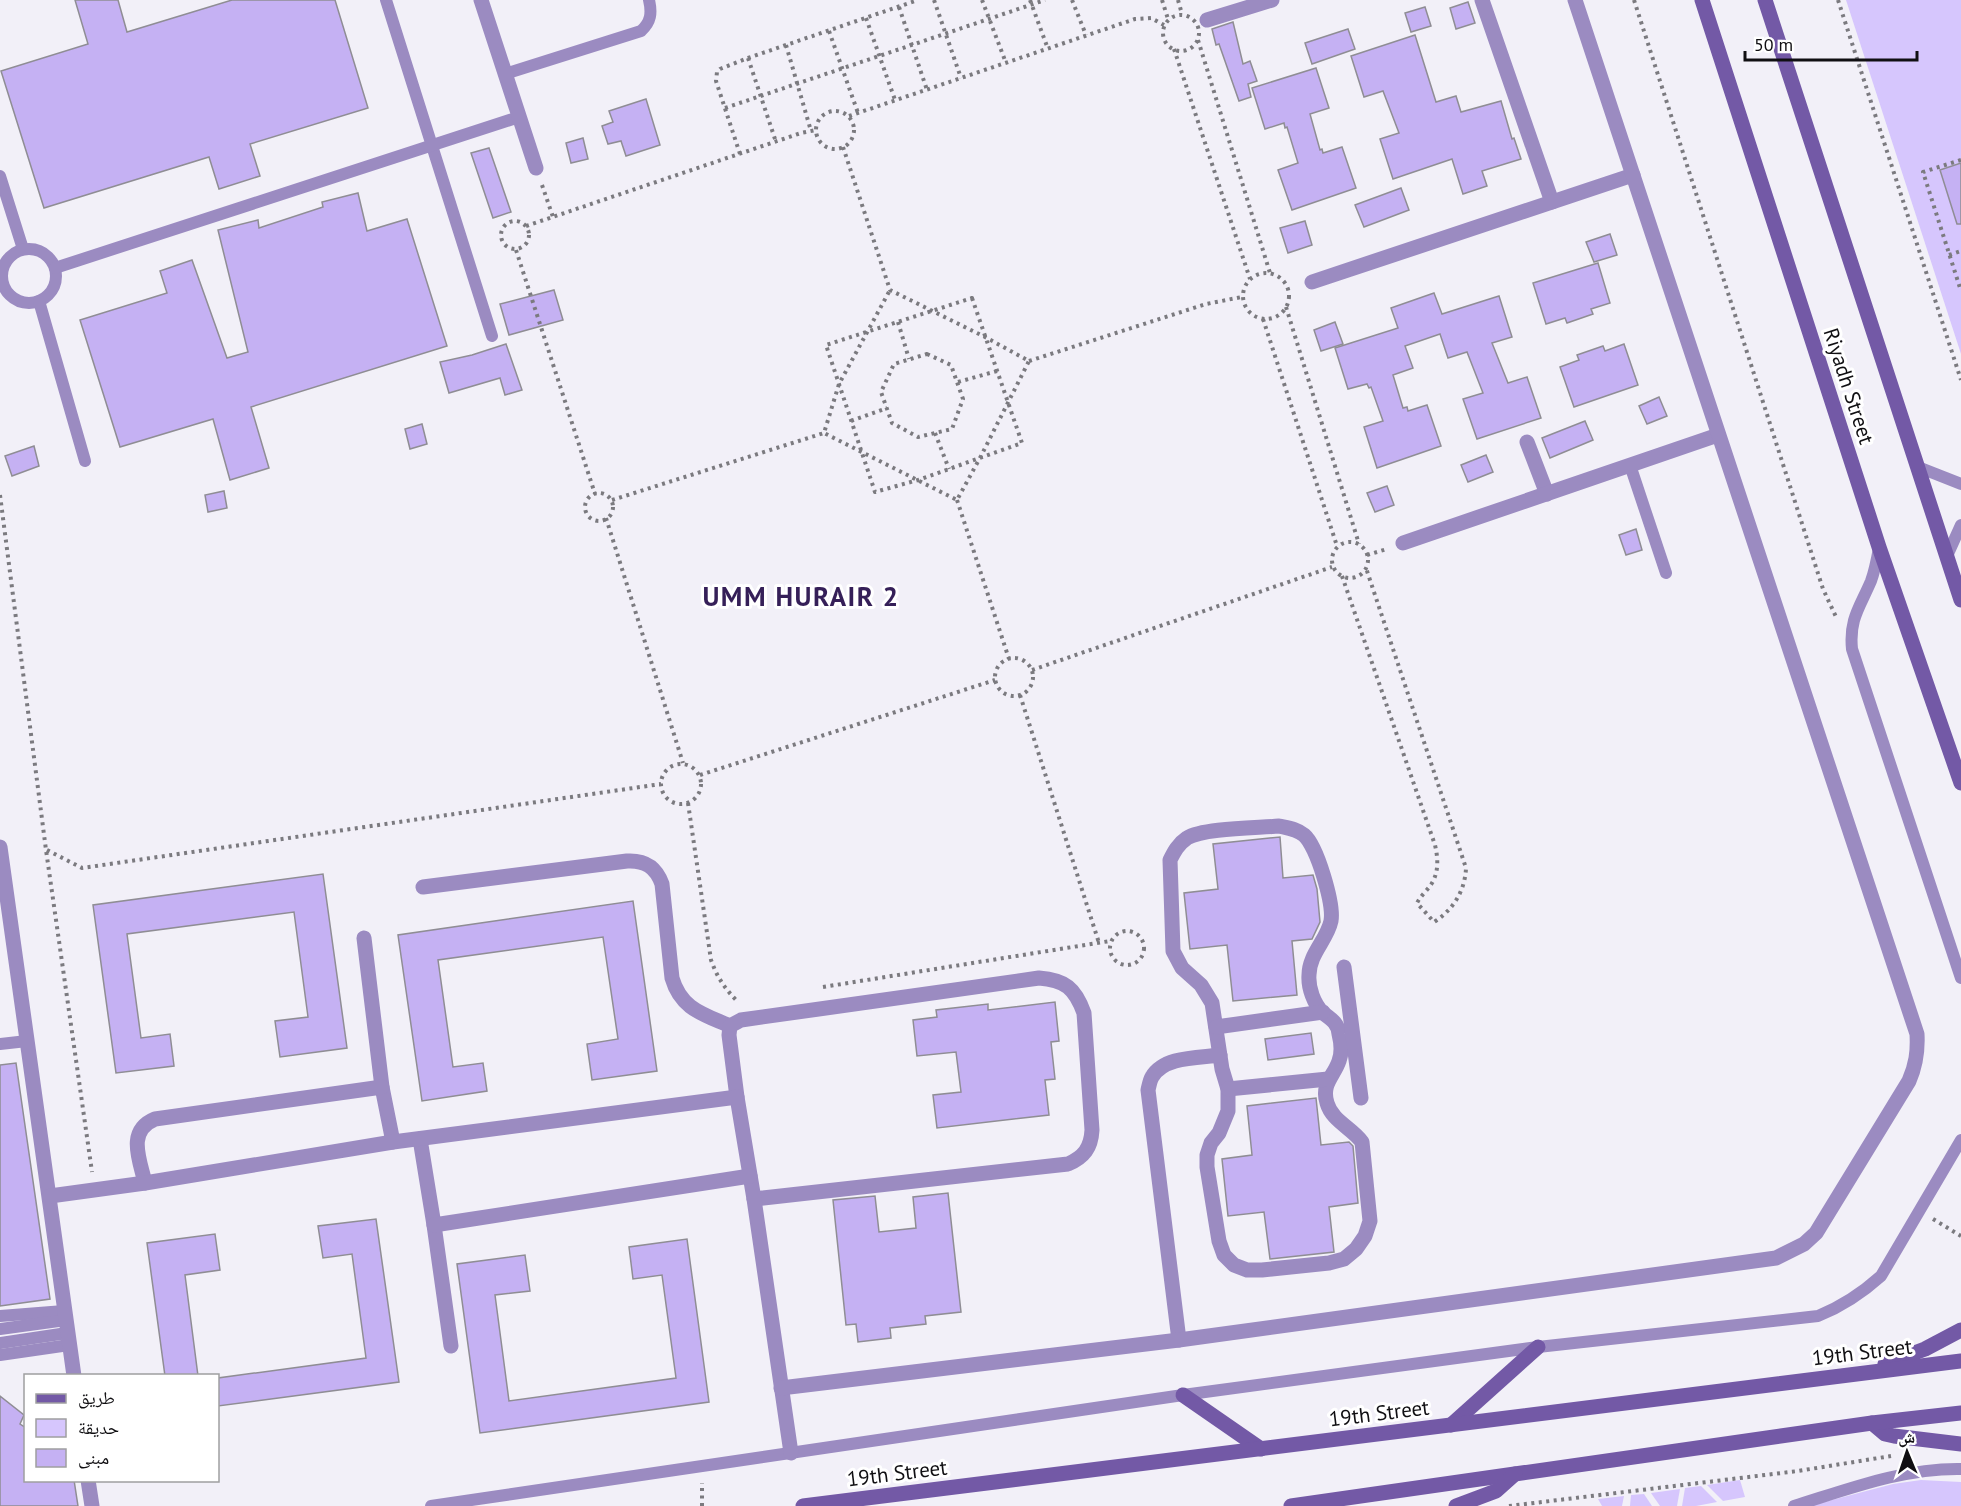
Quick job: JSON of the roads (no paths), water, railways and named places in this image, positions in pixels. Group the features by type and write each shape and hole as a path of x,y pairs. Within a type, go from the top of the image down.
{"main road":[{"name":"Riyadh Street","path":"1702,0 1879,547 1961,783"},
{"name":"Riyadh Street","path":"1765,0 1961,600"},
{"path":"1866,1372 1925,1348 1961,1330"},
{"path":"1451,1425 1538,1347"},
{"name":"19th Street","path":"803,1506 1961,1360"},
{"path":"1183,1395 1261,1449"},
{"path":"1291,1506 1872,1423 1961,1413"},
{"path":"1872,1423 1885,1434 1961,1444"},
{"path":"1456,1506 1496,1491 1515,1474"}],"street":[{"path":"481,0 536,168"},
{"path":"1207,20 1272,0"},
{"path":"1482,0 1552,202"},
{"path":"781,1388 1179,1340 1776,1258 1804,1244 1816,1233 1909,1081 1916,1066 1917,1034 1575,0"},
{"path":"1312,282 1633,175"},
{"path":"1403,543 1718,435"},
{"path":"1527,442 1547,494"},
{"path":"1279,826 1292,828 1304,835 1312,845 1332,910 1330,924 1313,956 1309,976 1313,996 1323,1012 1336,1024 1347,1042 1339,1062 1328,1079 1325,1089 1326,1100 1329,1110 1336,1119 1356,1134 1362,1143 1370,1221 1365,1236 1356,1249 1344,1259 1329,1263 1262,1270 1247,1270 1234,1265 1224,1255 1219,1241 1207,1167 1207,1155 1228,1111 1228,1089 1222,1070 1215,1013 1207,993 1176,960 1172,941 1170,860 1176,848 1187,838 1200,833 1279,826"},
{"path":"0,847 74,1374"},
{"path":"423,886 627,861 639,861 650,865 658,873 662,884 675,990 690,1008 730,1026"},
{"path":"364,938 382,1087 393,1142"},
{"path":"1344,967 1347,1042 1361,1098"},
{"path":"730,1026 752,1017 1039,978 1054,979 1069,986 1079,998 1083,1013 1092,1130 1087,1152 1078,1160 1068,1164 754,1199"},
{"path":"1216,1027 1323,1012"},
{"path":"730,1026 730,1047 737,1098 791,1453"},
{"path":"1179,1340 1148,1090 1153,1076 1164,1065 1179,1060 1220,1055"},
{"path":"1228,1089 1328,1079"},
{"path":"145,1183 136,1144 137,1136 147,1122 154,1119 382,1087"},
{"path":"50,1196 145,1183 393,1142 737,1098"},
{"path":"420,1139 452,1346"},
{"path":"434,1225 750,1176"},
{"path":"88,1482 92,1506"}],"lane":[{"path":"386,0 492,336"},
{"path":"505,74 641,31 650,19 649,0"},
{"path":"55,268 519,117"},
{"path":"0,176 23,249"},
{"path":"23,249 31,249 46,255 55,268 54,288 39,302 21,303 6,293 2,284 3,266 7,259 23,249"},
{"path":"39,302 85,461"},
{"path":"1630,465 1666,573"},
{"path":"1918,467 1961,484"},
{"path":"1947,556 1961,525"},
{"path":"1879,547 1870,581 1852,622 1852,649 1961,978"},
{"path":"0,1044 27,1041"},
{"path":"431,1506 1183,1395 1538,1347 1818,1316 1843,1306 1865,1291 1881,1276 1961,1140"},
{"path":"0,1316 67,1327"},
{"path":"0,1329 67,1327"},
{"path":"0,1343 67,1327"},
{"path":"0,1355 67,1327"},
{"path":"1794,1506 1903,1473 1961,1469"}],"district":[{"name":"UMM HURAIR 2","path":"801,596"}]}
